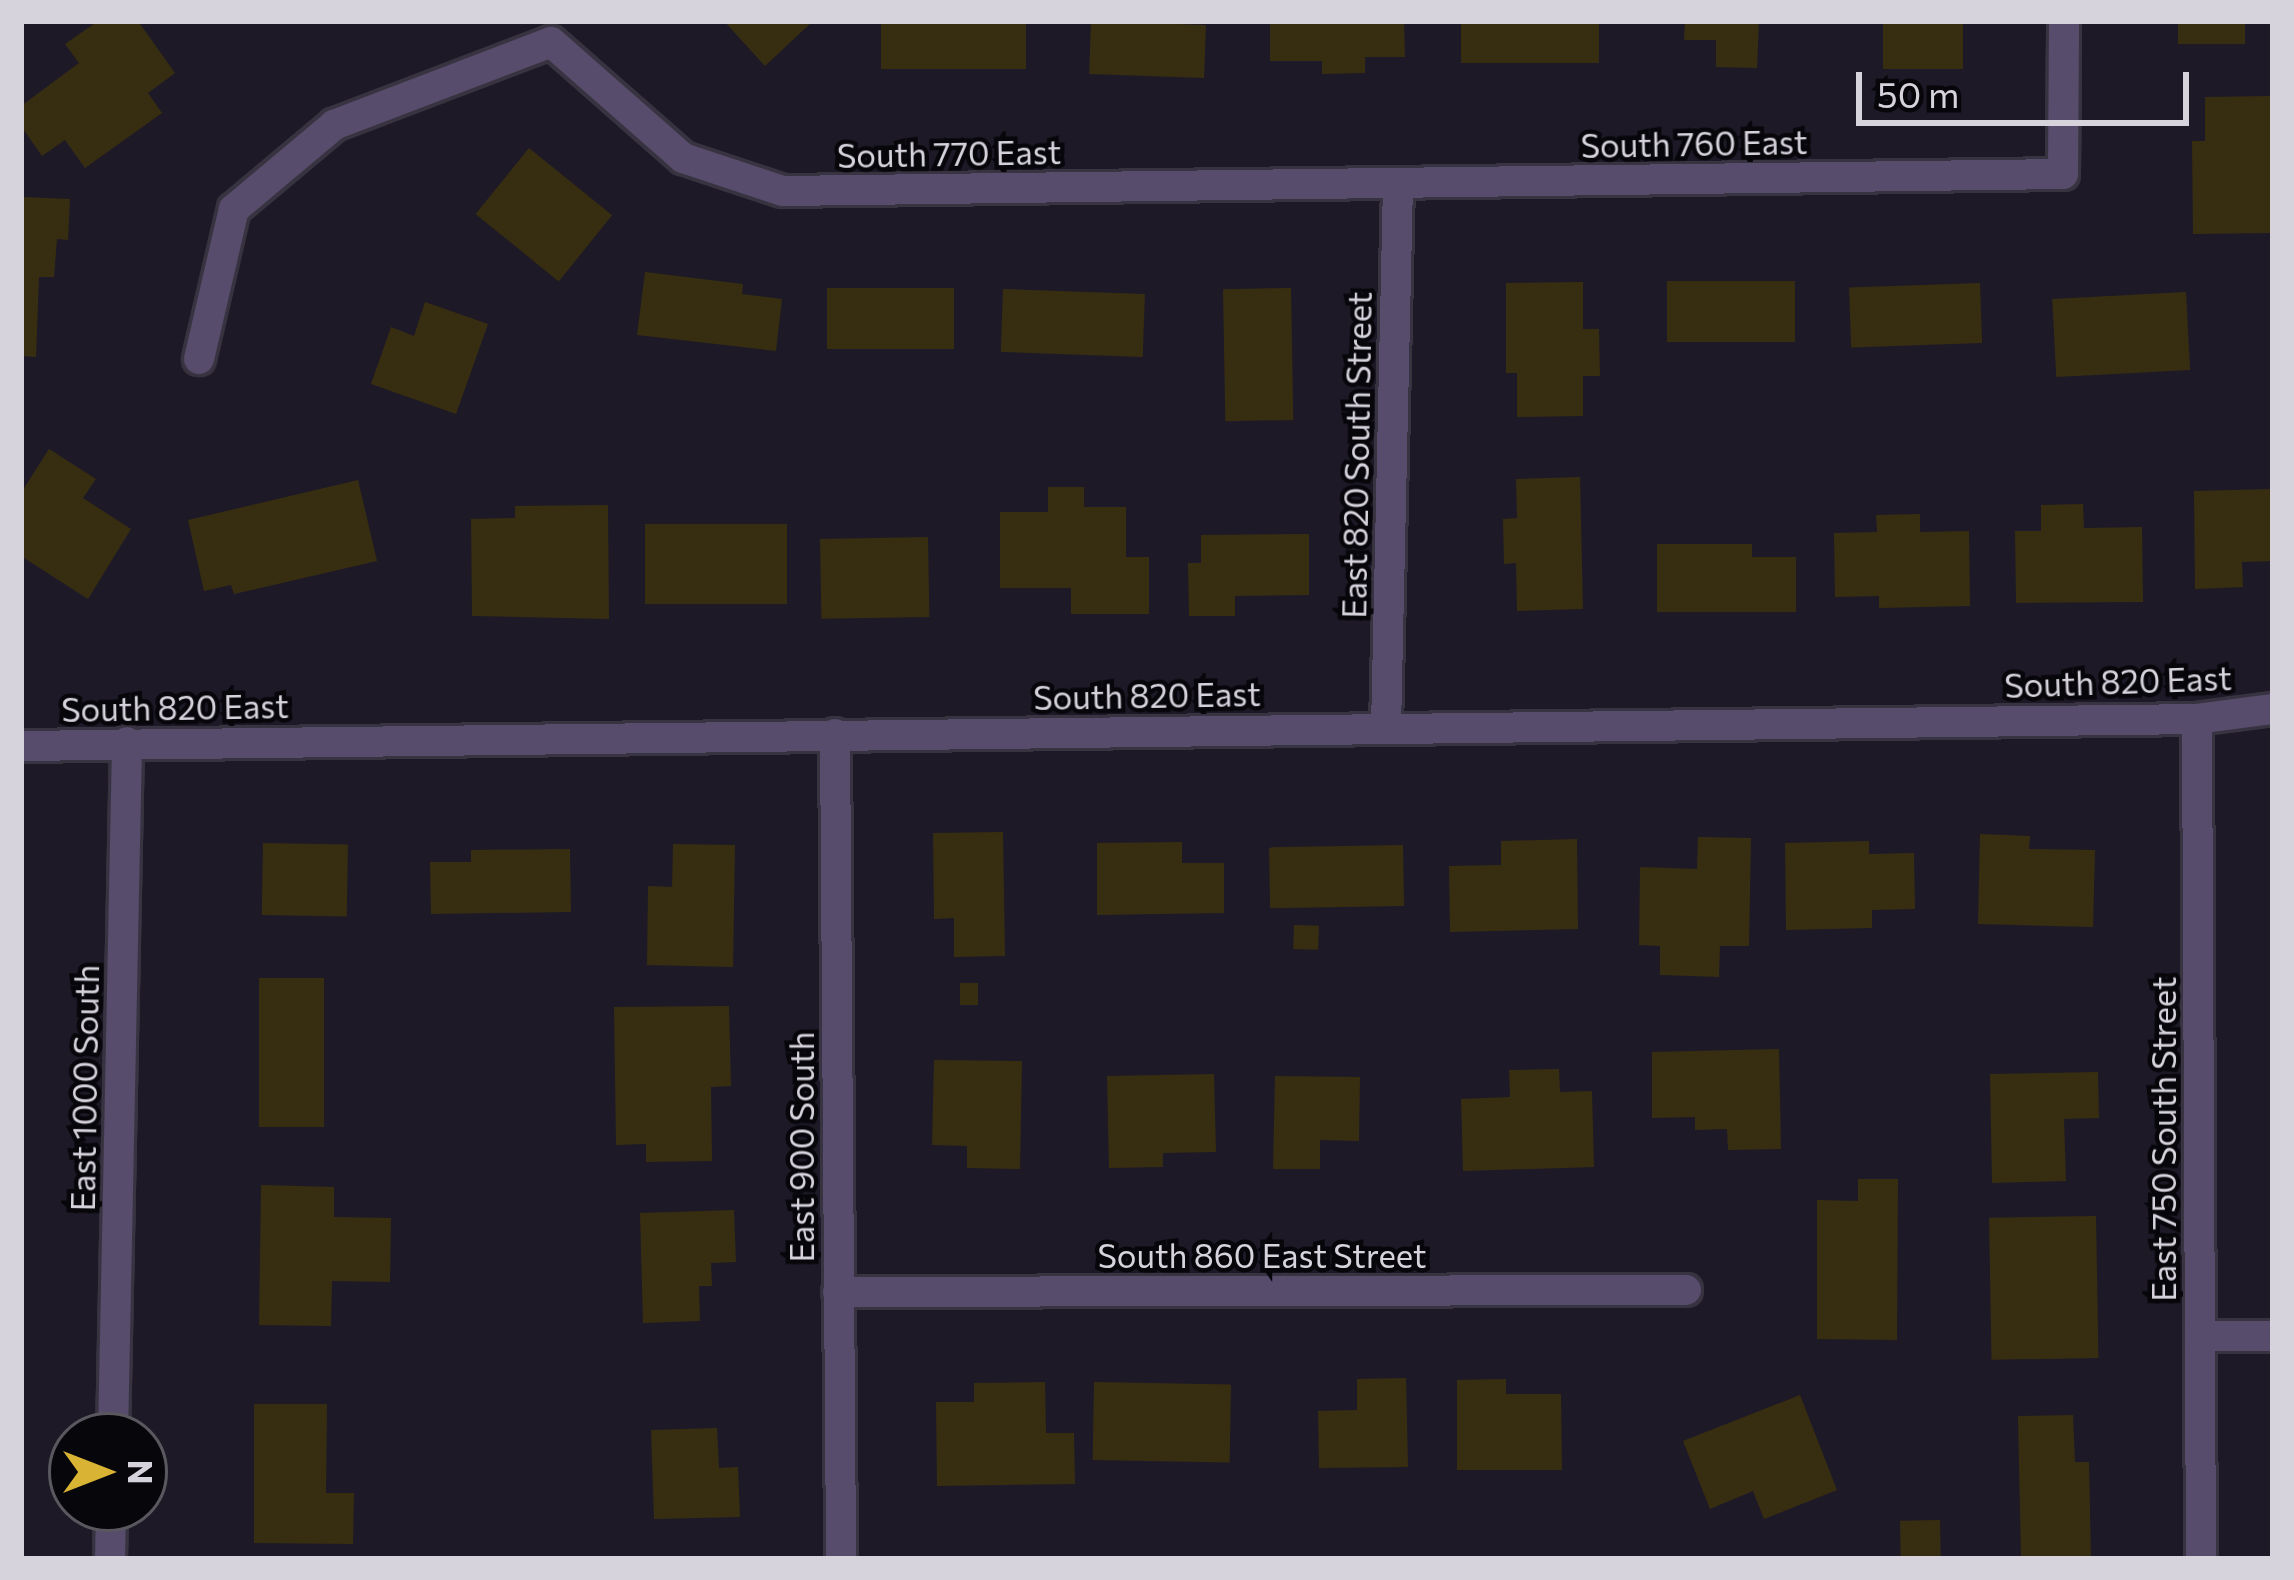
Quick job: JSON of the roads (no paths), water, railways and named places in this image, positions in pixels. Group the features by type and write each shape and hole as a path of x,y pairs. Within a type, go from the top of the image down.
{"street":[{"name":"South 760 East","path":"1398,183 2063,174 2064,21"},
{"name":"South 770 East","path":"549,31 682,158 783,191 1398,183"},
{"path":"199,359 234,208 334,125 549,31"},
{"name":"East 820 South Street","path":"1386,728 1398,183"},
{"name":"South 820 East","path":"21,746 2197,719 2273,709"},
{"name":"East 750 South Street","path":"2197,719 2201,1559"},
{"name":"East 900 South","path":"835,734 841,1559"},
{"name":"East 1000 South","path":"113,1412 127,742"},
{"name":"South 860 East Street","path":"838,1292 1686,1290"},
{"path":"2200,1336 2273,1336"}]}
